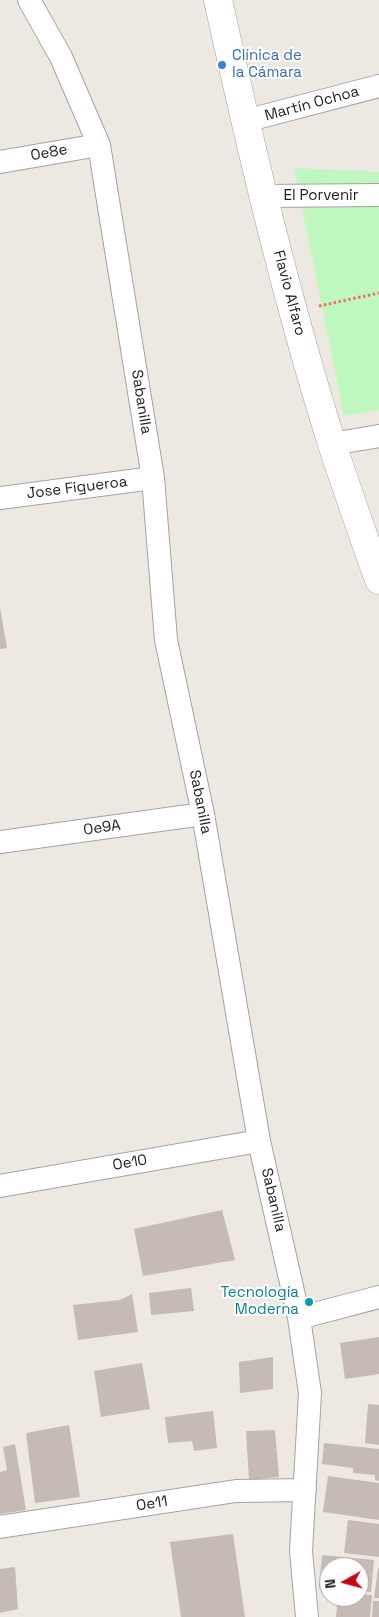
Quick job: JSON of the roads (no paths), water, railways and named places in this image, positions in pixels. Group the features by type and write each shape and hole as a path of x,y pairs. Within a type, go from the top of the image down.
{"street":[{"name":"Sabanilla","path":"29,0 61,57 99,144 153,478 166,640 203,814 259,1141 299,1318 310,1393 300,1551 307,1617"},
{"name":"Flavio Alfaro","path":"218,0 262,196 294,312 332,444 379,580"},
{"name":"Martín Ochoa","path":"245,121 379,86"},
{"name":"Oe8e","path":"0,162 99,144"},
{"name":"El Porvenir","path":"262,196 379,196"},
{"path":"332,444 379,436"},
{"name":"Jose Figueroa","path":"0,498 153,478"},
{"name":"Oe9A","path":"0,842 203,814"},
{"name":"Oe10","path":"0,1186 259,1141"},
{"path":"299,1318 379,1297"},
{"name":"Oe11","path":"0,1527 236,1491 305,1490"}],"place":[{"name":"Clínica de la Cámara","path":"222,65"},
{"name":"Tecnología Moderna","path":"309,1302"}]}
